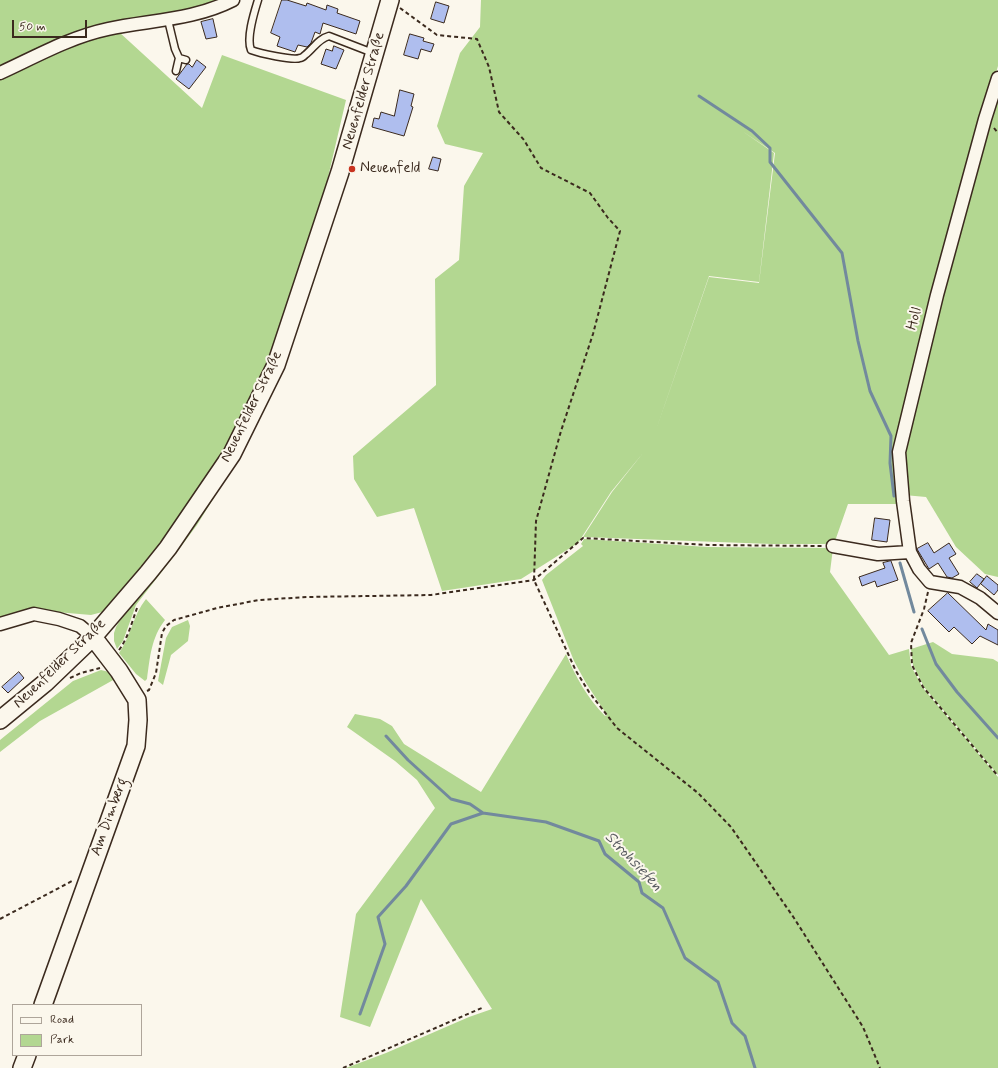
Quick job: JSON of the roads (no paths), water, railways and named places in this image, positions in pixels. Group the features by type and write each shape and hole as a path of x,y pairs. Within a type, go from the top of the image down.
{"main road":[{"name":"Neuenfelder Straße","path":"0,720 45,682 93,637 148,573 186,522 232,454 276,365 340,172 390,0"},
{"name":"Am Dimberg","path":"43,1004 136,746 138,720 137,700 125,679 93,637"},
{"path":"22,1068 26,1056"}],"street":[{"path":"0,73 84,36 107,29 192,15 233,0"},
{"name":"Holl","path":"998,78 993,98 985,119 937,295 899,452 903,501 910,552 919,569 930,582 960,587 980,598 998,613"},
{"path":"833,546 878,554 910,552"},
{"path":"0,624 34,614 59,619 80,626 93,637"}],"lane":[{"path":"258,0 254,12 249,46 251,50 293,59 300,58 306,55 318,41 329,36 374,54"},
{"path":"168,20 175,49 183,59 176,71"}],"waterway":[{"path":"699,96 752,131 770,148 770,162 842,253 858,341 870,391 891,436 890,463 894,496"},
{"path":"900,563 914,612"},
{"path":"922,629 936,664 957,692 998,738"},
{"path":"386,736 408,760 451,799 470,804 483,813"},
{"name":"Strohsiefen","path":"360,1014 385,944 378,917 406,886 451,824 483,813 546,822 599,841 605,854 639,882 642,893 663,908 685,958 718,982 732,1023 745,1036 755,1068"}],"place":[{"name":"Neuenfeld","path":"352,169"}]}
